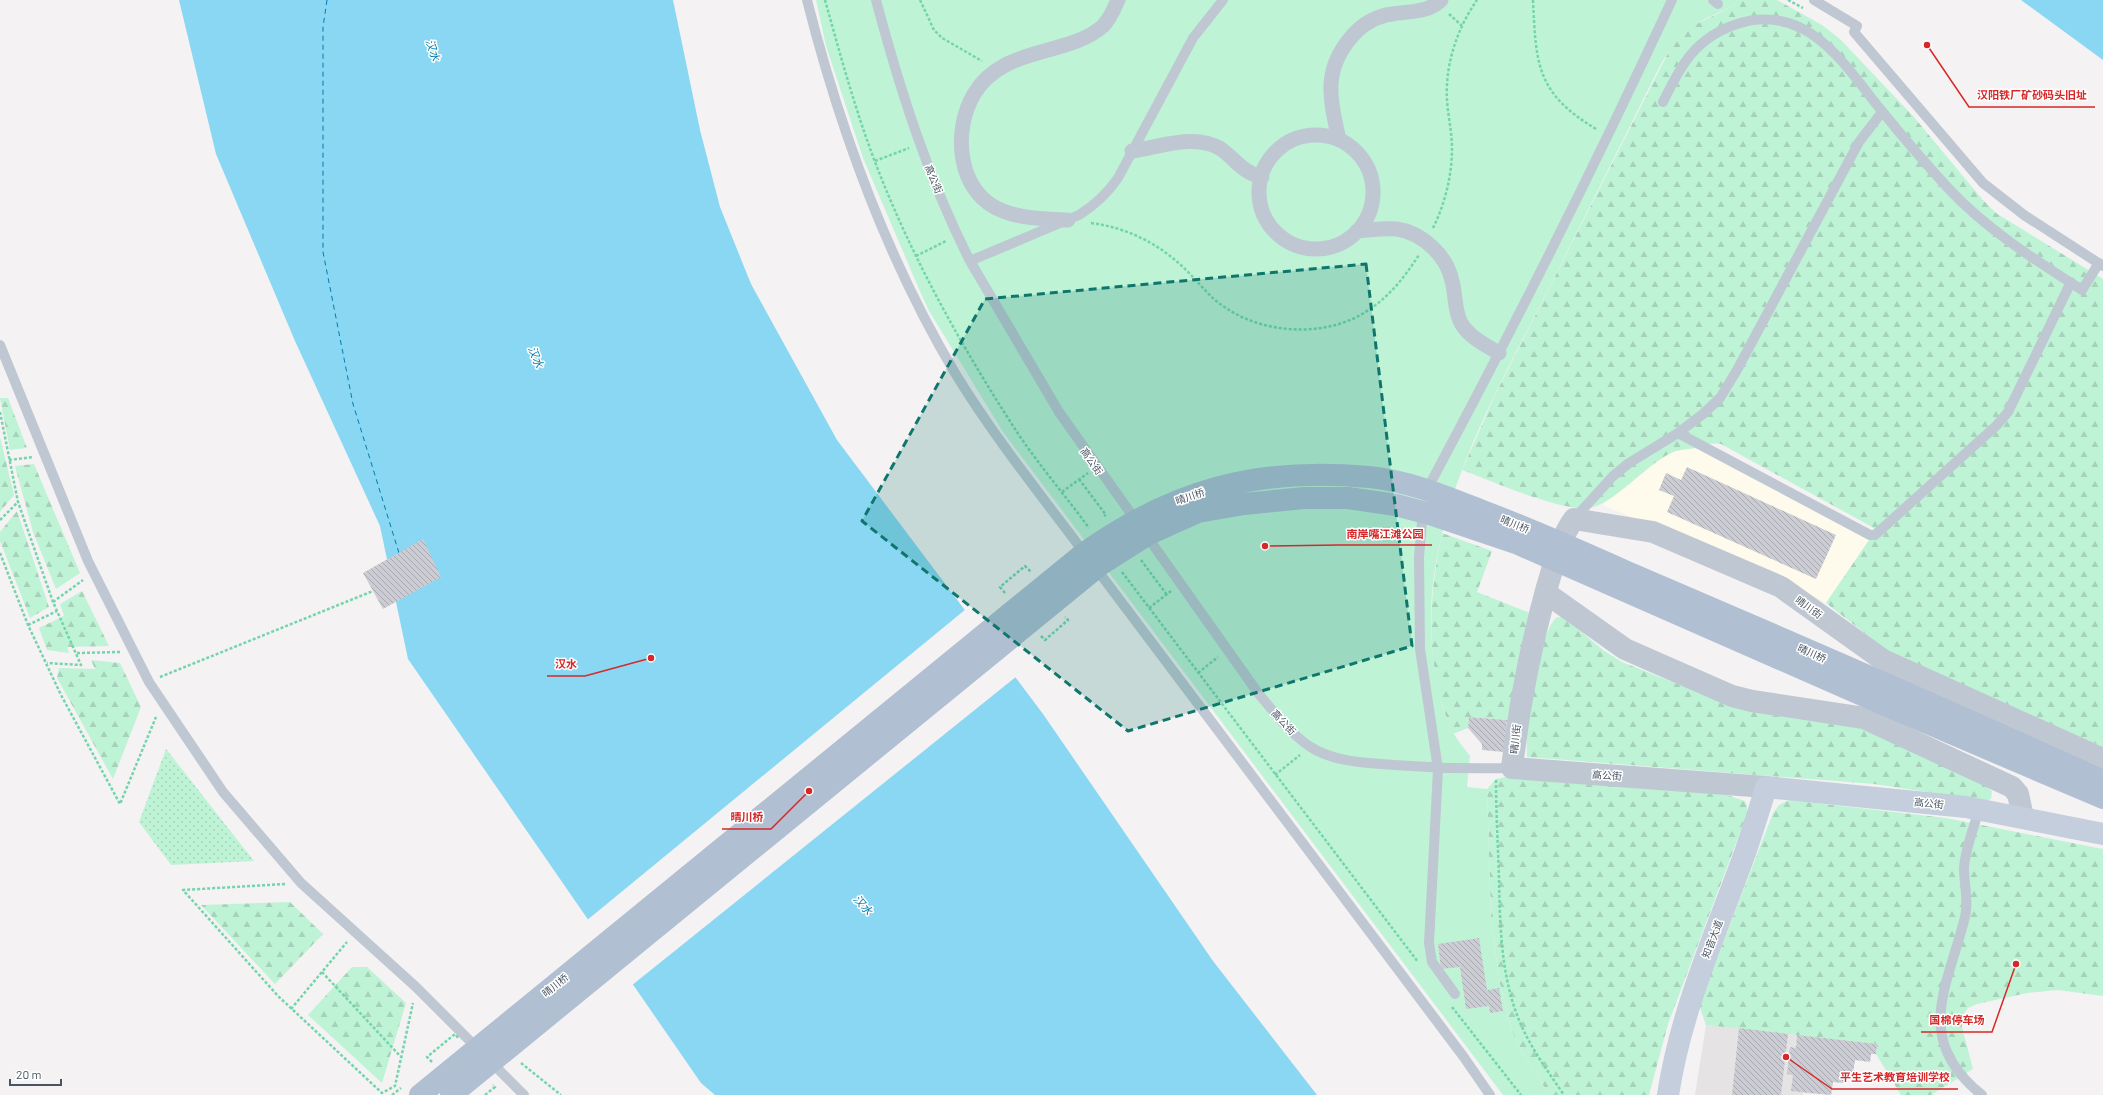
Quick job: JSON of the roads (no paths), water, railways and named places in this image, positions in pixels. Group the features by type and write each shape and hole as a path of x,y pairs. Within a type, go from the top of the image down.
{"main road":[{"name":"晴川桥","path":"420,1095 1083,554 1116,530 1174,501 1243,480 1302,474 1370,477 1430,490 1522,526 2014,740 2103,781"},
{"name":"晴川桥","path":"451,1095 1100,565 1149,534 1198,512 1244,504 1304,498 1366,499 1430,514 1516,543 1863,696 2103,798"},
{"name":"高公街","path":"1766,787 1979,809 2103,834"},
{"name":"知音大道","path":"1668,1095 1673,1060 1684,1019 1746,849 1766,787"}],"street":[{"path":"1068,220 1032,218 1002,211 986,200 970,180 964,168 961,151 963,122 974,93 985,80 999,70 1024,57 1081,39 1094,32 1103,25 1118,0"},
{"path":"1339,140 1330,86 1333,67 1341,49 1356,32 1376,18 1422,10 1434,6 1441,0"},
{"path":"1308,136 1318,136 1339,140 1357,152 1364,161 1372,181 1373,192 1369,213 1357,231 1348,240 1325,249 1300,247 1288,242 1270,225 1264,214 1260,189 1262,177 1271,158 1292,141 1308,136"},
{"path":"1132,151 1198,141 1220,149 1244,170 1262,177"},
{"path":"1357,231 1398,230 1409,233 1439,253 1447,266 1453,283 1456,307 1461,323 1469,334 1499,353"},
{"name":"晴川街","path":"1504,768 1524,676 1546,593 1563,539 1574,519 1653,532 1781,587 1883,660 2103,759"},
{"path":"1546,593 1624,649 1732,696 1752,701 1864,718 2012,787 2018,794 2023,817"},
{"name":"高公街","path":"1504,768 1766,787"}],"lane":[{"path":"808,0 831,89 858,168 917,304 956,373 1011,456 1463,1056 1490,1095"},
{"name":"高公街","path":"876,0 894,70 919,144 957,235 970,261 1059,412 1258,693 1278,717 1308,745 1327,755 1362,762 1438,768 1504,768"},
{"path":"970,261 1068,220 1094,206 1109,190 1132,151 1193,38 1223,0"},
{"path":"1454,994 1432,962 1429,943 1438,768 1420,649 1419,557 1424,503 1430,484 1499,353 1608,137 1672,0"},
{"path":"1663,102 1685,60 1700,44 1717,32 1747,20 1764,19 1790,24 1813,36 1846,67 1882,112 1968,208 1993,229 2082,290 2101,265 2024,215 1983,183 1854,32 1857,26 1814,0"},
{"path":"1574,519 1613,476 1629,463 1678,433 1703,414 1720,398 1740,364 1859,142 1882,112"},
{"path":"1678,433 1870,535 1875,535 1990,431 2008,412 2071,282"},
{"path":"0,345 94,572 150,682 223,792 301,883 416,987 524,1095"},
{"path":"1979,809 1964,868 1966,903 1965,916 1944,983 1940,1027 1943,1042 1953,1063 1966,1081 1982,1095"}],"water":[{"path":"179,0 673,0 700,130 720,207 751,284 837,440 1043,714 1213,961 1317,1095 715,1095 701,1083 408,659 380,526 295,341 216,154"},
{"path":"2021,0 2103,0 2103,60"}],"place":[{"name":"汉阳铁厂矿砂码头旧址","path":"1927,45"},
{"name":"南岸嘴江滩公园","path":"1265,546"},
{"name":"汉水","path":"651,658"},
{"name":"晴川桥","path":"809,791"},
{"name":"国棉停车场","path":"2016,964"},
{"name":"平生艺术教育培训学校","path":"1786,1057"}]}
